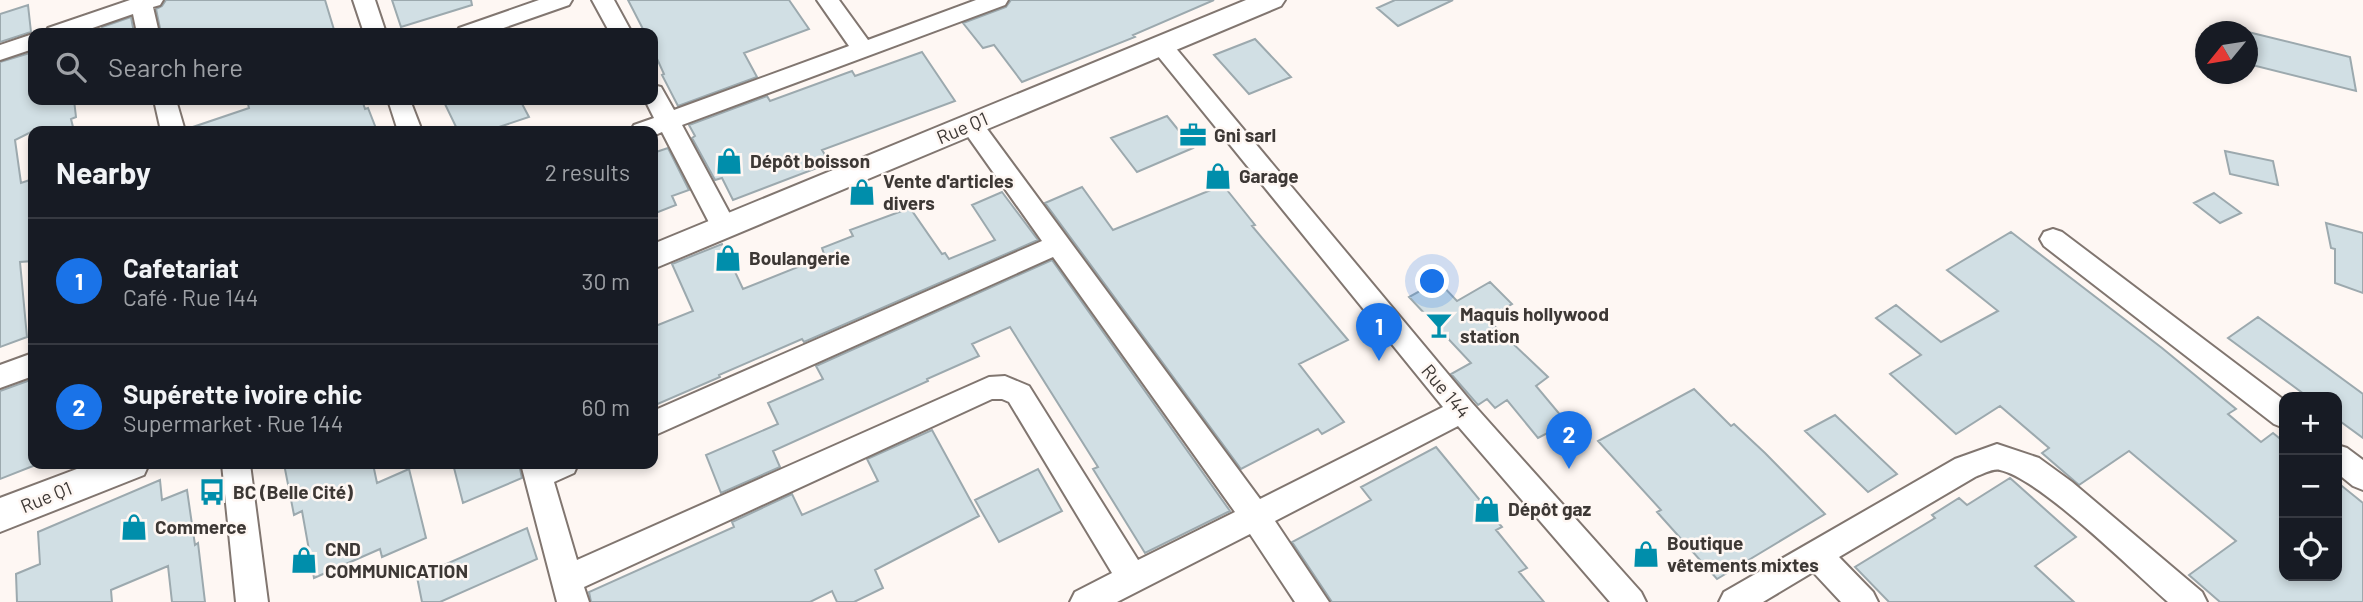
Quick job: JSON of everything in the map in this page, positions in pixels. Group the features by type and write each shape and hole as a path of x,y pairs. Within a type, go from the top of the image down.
{"street":[{"path":"364,0 373,28"},
{"path":"481,28 561,0"},
{"path":"603,0 618,28"},
{"path":"828,0 863,49"},
{"path":"655,126 998,0"},
{"name":"Rue Q1","path":"658,255 1271,0"},
{"path":"71,28 146,2 148,28"},
{"path":"0,53 28,43"},
{"name":"Rue 144","path":"1161,45 1462,411 1630,602"},
{"path":"658,102 724,227"},
{"path":"166,105 172,126"},
{"path":"401,105 408,126"},
{"path":"971,124 1254,515 1313,602"},
{"path":"2053,239 2279,412"},
{"path":"658,422 1059,244"},
{"path":"0,377 28,366"},
{"path":"546,469 569,591 989,388 1004,387 1019,394 1132,578"},
{"path":"1086,602 1462,411"},
{"path":"1735,602 1965,468 1997,456 2029,467 2062,491 2191,602"},
{"path":"2342,461 2363,477"},
{"name":"Rue Q1","path":"0,515 118,469"},
{"path":"237,469 252,602"},
{"path":"1816,554 1862,602"}],"building":[{"path":"166,0 325,0 333,28 160,28 156,9"},
{"path":"392,0 471,0 472,5 401,27"},
{"path":"628,0 789,0 809,29 744,53 757,77 678,106 658,61 658,28 642,28"},
{"path":"1011,0 1214,0 1133,35 1135,37 1022,82 994,45 983,48 963,23 1006,7"},
{"path":"1395,0 1453,0 1398,26 1377,8"},
{"path":"28,5 31,28 28,28 28,33 0,42 0,14"},
{"path":"131,17 133,28 102,28"},
{"path":"2258,34 2350,57 2356,91 2258,66"},
{"path":"1255,39 1291,77 1249,94 1214,55"},
{"path":"922,52 955,101 822,150 830,163 733,200 722,178 715,180 692,138 695,136 689,125 767,96 770,101 852,71 855,76"},
{"path":"28,54 28,105 75,105 76,117 71,119 73,126 28,126 28,134 15,140 21,183 28,181 28,261 20,262 27,337 0,347 0,62"},
{"path":"248,105 364,105 365,109 368,108 375,126 196,126 249,108"},
{"path":"445,105 523,105 529,117 502,126 456,126"},
{"path":"1167,116 1193,148 1137,172 1111,138"},
{"path":"668,148 689,190 672,196 676,205 658,212 658,151"},
{"path":"2225,151 2273,161 2278,185 2230,174"},
{"path":"1223,185 1255,225 1252,226 1348,340 1299,364 1344,422 1322,434 1318,429 1241,469 1045,203 1082,187 1113,230"},
{"path":"1002,192 1038,240 804,342 802,339 658,404 658,325 693,311 672,264 722,244 743,289 813,261 812,258 824,254 822,248 853,236 850,230 910,208 942,254 945,253 949,259 995,240 972,205"},
{"path":"2214,193 2241,213 2220,223 2194,203"},
{"path":"2326,223 2363,233 2363,293 2335,283 2335,249 2331,248"},
{"path":"2011,232 2162,348 2236,409 2228,414 2261,442 2273,433 2279,438 2279,581 2342,581 2342,486 2363,503 2363,602 2220,602 2189,575 2236,541 2129,451 2079,485 2042,453 2049,448 2000,406 1956,434 1890,374 1921,355 1876,318 1896,305 1941,342 1998,311 1947,270"},
{"path":"1052,260 1230,511 1145,553 1093,469 1098,467 1010,327 972,344 979,356 773,451 780,467 721,493 706,455 778,424 768,403 823,379 816,366"},
{"path":"1438,281 1457,301 1490,282 1512,304 1487,319 1548,377 1536,386 1567,423 1538,438 1507,400 1495,408 1487,399 1478,405 1451,374 1471,363 1409,297"},
{"path":"2258,317 2363,394 2363,438 2342,423 2342,392 2301,392 2228,338"},
{"path":"28,381 28,468 0,479 0,391"},
{"path":"1694,389 1731,426 1734,424 1765,453 1825,514 1717,579 1657,512 1661,510 1598,441"},
{"path":"1835,415 1897,474 1868,492 1805,431"},
{"path":"932,430 979,516 875,570 883,588 854,602 837,602 832,591 810,602 591,602 589,592 734,527 732,522 792,494 802,515 878,481 867,459"},
{"path":"1436,447 1502,527 1496,530 1527,568 1519,572 1544,602 1332,602 1292,542 1371,500 1361,487"},
{"path":"285,469 374,469 377,483 409,469 426,538 382,557 380,549 314,578 302,511 294,515"},
{"path":"454,469 520,469 522,478 463,503"},
{"path":"1038,469 1062,511 999,542 975,500"},
{"path":"2010,478 2076,537 2035,566 2074,602 1889,602 1855,567 1935,518 1932,515 1959,498 1967,505"},
{"path":"160,480 162,500 187,490 195,545 198,543 205,602 172,602 168,566 111,590 112,602 17,602 16,574 40,564 38,532"},
{"path":"527,528 537,559 440,602 422,602 417,577"}],"place":[{"name":"Gni sarl","path":"1193,135"},
{"name":"Dépôt boisson","path":"729,161"},
{"name":"Garage","path":"1218,176"},
{"name":"Vente d'articles divers","path":"862,192"},
{"name":"Boulangerie","path":"728,258"},
{"name":"Maquis hollywood station","path":"1439,325"},
{"name":"Cafetariat","path":"1379,361"},
{"name":"Supérette ivoire chic","path":"1569,469"},
{"name":"BC (Belle Cité)","path":"212,492"},
{"name":"Dépôt gaz","path":"1487,509"},
{"name":"Commerce","path":"134,527"},
{"name":"Boutique vêtements mixtes","path":"1646,554"},
{"name":"CND COMMUNICATION","path":"304,560"}]}
